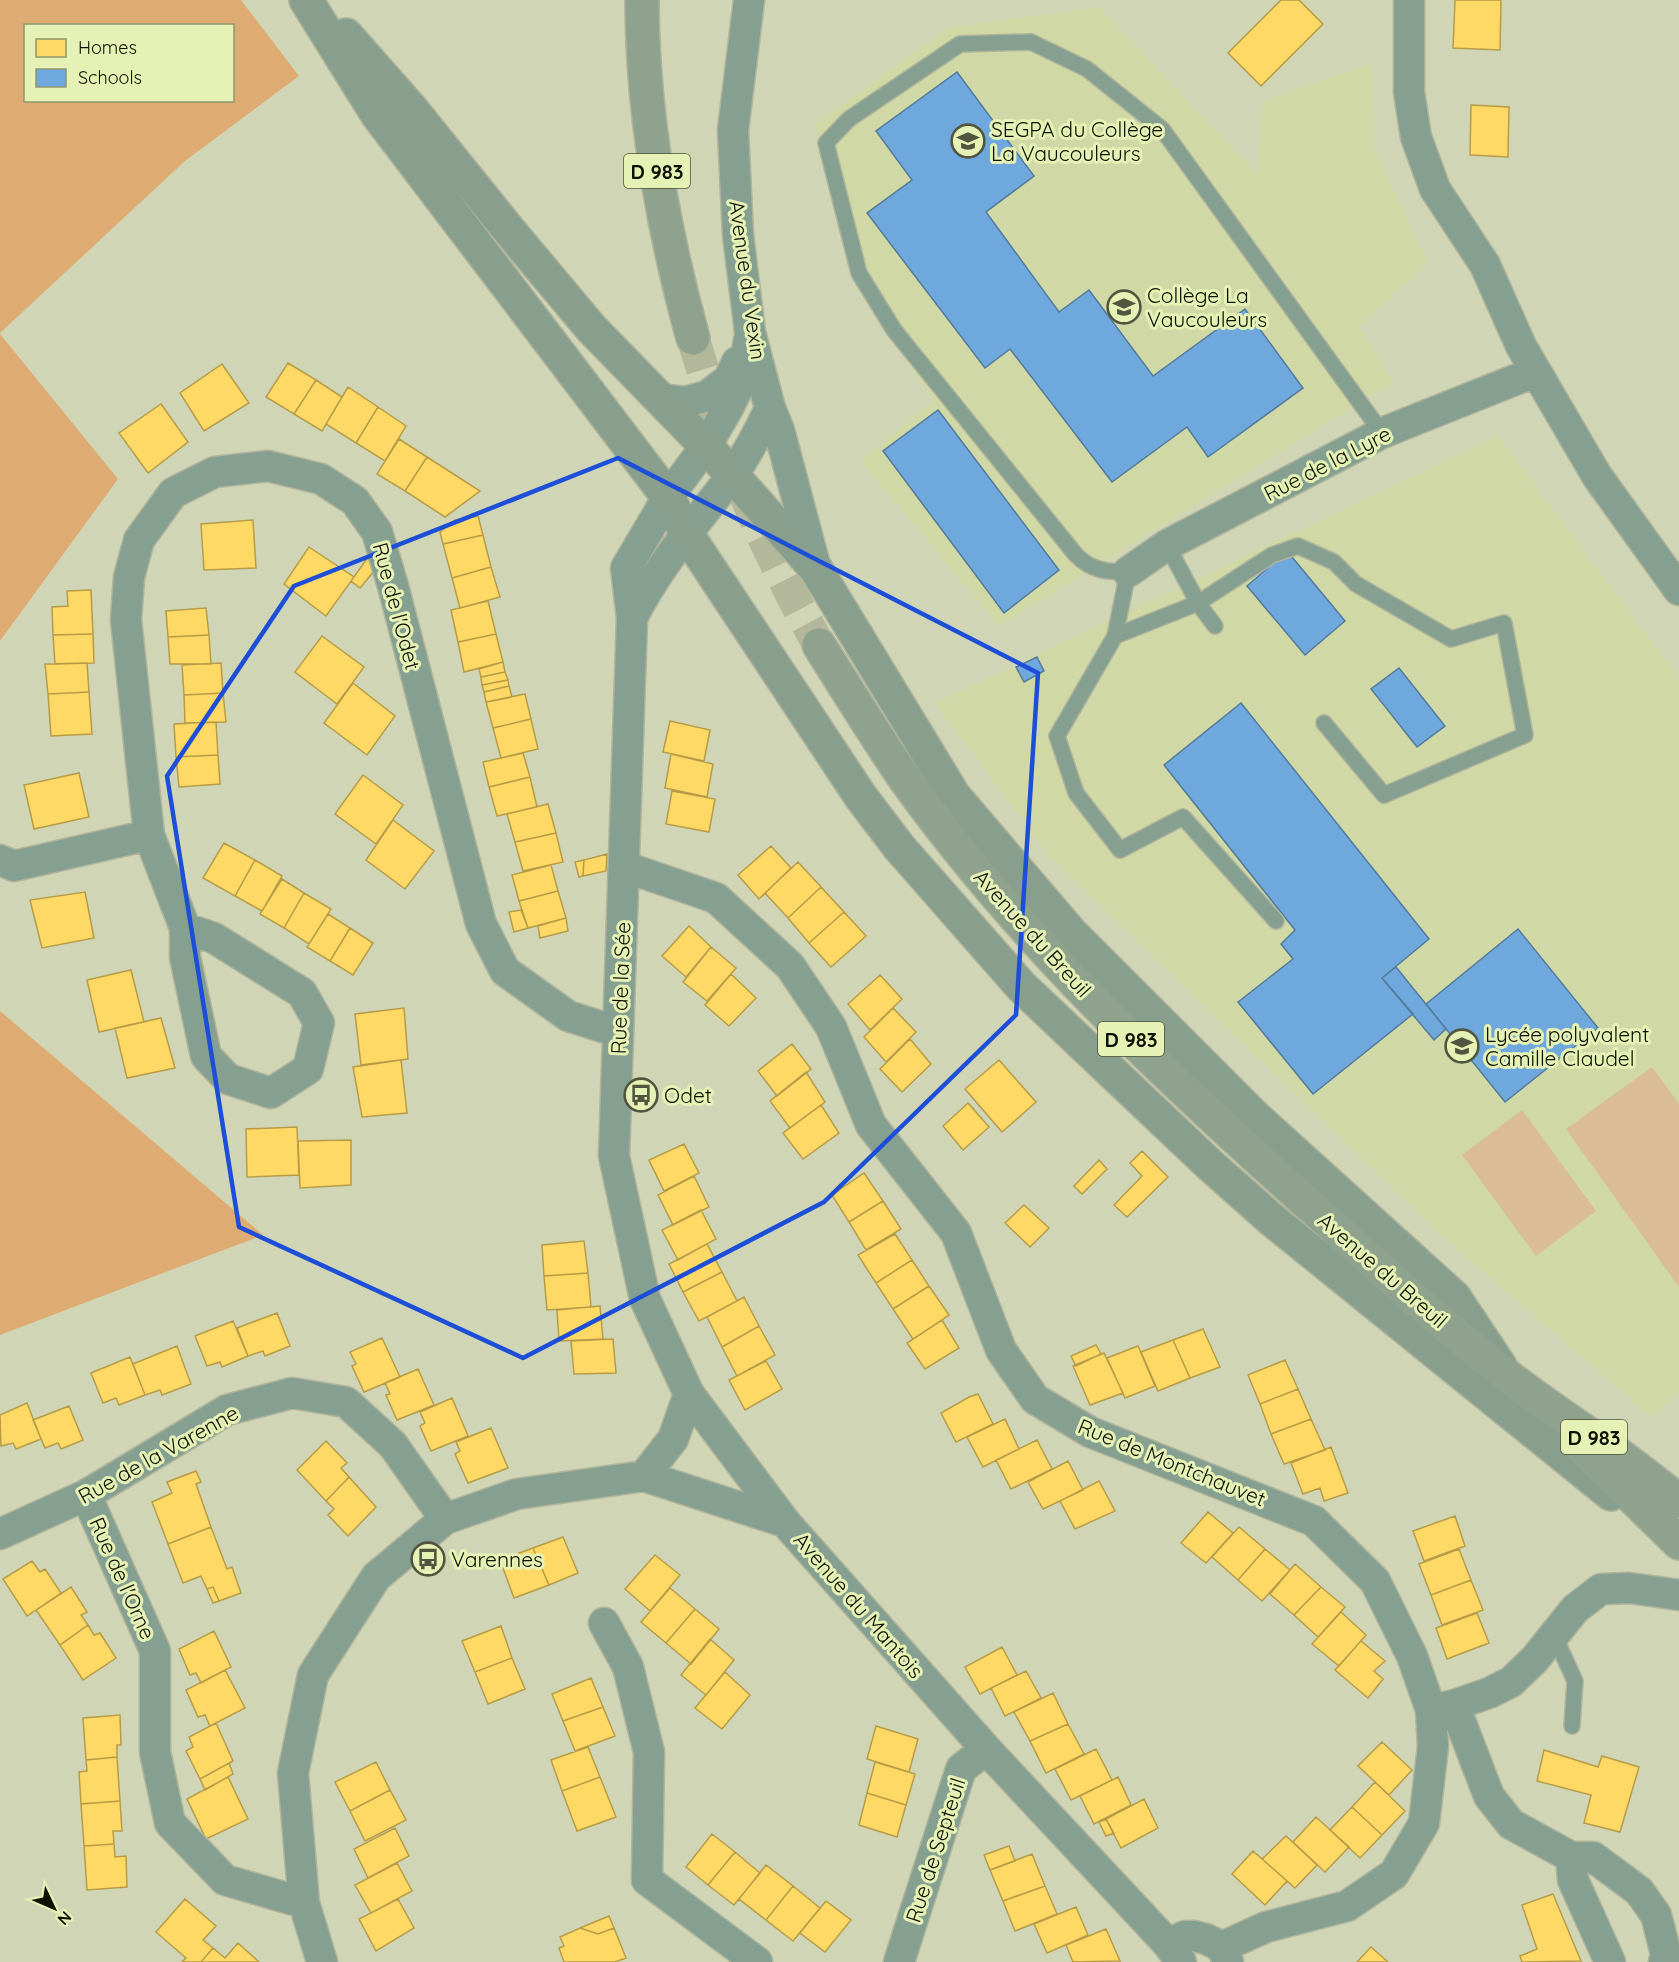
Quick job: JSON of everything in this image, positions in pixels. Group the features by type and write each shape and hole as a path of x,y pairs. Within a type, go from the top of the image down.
{"main road":[{"path":"306,0 377,114 668,497 686,533 861,797 899,848 1021,986 1209,1164 1271,1219 1529,1426 1679,1551"},
{"path":"315,0 413,111 591,328 706,446 816,569 954,796 1071,933 1254,1116 1454,1297 1506,1375"},
{"name":"D 983","path":"642,0 651,135 677,278 693,338"},
{"name":"Avenue du Breuil","path":"819,645 906,779 955,843 1044,949 1156,1064 1248,1150 1506,1375 1679,1543"},
{"name":"Avenue du Breuil","path":"1506,1375 1679,1501"}],"street":[{"name":"Avenue du Vexin","path":"749,0 733,130 738,235 750,332 816,569"},
{"path":"1408,0 1409,92 1416,137 1435,189 1485,265 1521,346 1598,476 1679,590"},
{"path":"632,618 626,568 668,497 706,446 742,380 750,332"},
{"path":"660,399 685,402 707,396 729,379 750,332"},
{"name":"Rue de la Lyre","path":"1128,572 1167,545 1382,434 1535,372"},
{"path":"686,533 732,475 770,408"},
{"name":"Rue de l'Odet","path":"185,928 214,938 302,993 319,1023 308,1069 271,1093 228,1079 206,1056 185,957 185,928 149,835 126,620 129,577 139,540 173,493 215,472 268,466 321,479 355,501 377,532 481,924 505,971 567,1016 618,1032"},
{"name":"Rue de la Sée","path":"686,533 644,594 632,618 614,1156 645,1299 689,1394 785,1522"},
{"path":"0,860 14,866 149,835"},
{"name":"Rue de Montchauvet","path":"625,867 716,898 790,966 831,1027 871,1125 956,1233 1000,1350 1035,1400 1090,1432 1314,1521 1375,1581 1412,1656 1442,1707 1433,1746 1425,1823 1394,1874 1347,1906 1266,1927 1225,1955"},
{"name":"Rue de la Varenne","path":"0,1534 86,1495 227,1410 292,1393 346,1402 393,1445 445,1519"},
{"path":"644,1476 673,1439 689,1394"},
{"name":"Avenue du Mantois","path":"322,1962 304,1903 293,1773 313,1675 376,1577 445,1519 517,1494 644,1476 785,1522 986,1749 1174,1953 1185,1936 1194,1936 1206,1939 1225,1955"},
{"name":"Rue de l'Orne","path":"86,1495 155,1651 155,1752 170,1823 225,1880 304,1903"},
{"path":"1664,1962 1666,1954 1656,1915 1639,1891 1593,1857 1571,1857 1511,1824 1489,1796 1442,1707 1489,1693 1510,1682 1535,1659 1575,1609 1601,1589 1629,1588 1679,1595"},
{"path":"604,1623 628,1667 649,1752 647,1880 757,1962"},
{"name":"Rue de Septeuil","path":"898,1962 961,1769 986,1749"},
{"path":"1571,1857 1573,1880 1610,1962"}],"lane":[{"path":"1276,921 1183,817 1120,850 1076,793 1057,736 1115,636 1128,572 1103,572 1085,564 894,330 859,273 826,143 849,119 960,44 1031,42 1087,69 1162,129 1382,434"},
{"path":"1167,545 1198,603 1215,626"},
{"path":"1115,636 1198,603 1272,555 1298,546 1334,562 1356,584 1451,639 1504,623 1525,735 1384,795 1324,723"},
{"path":"1554,1635 1575,1681 1572,1726"}],"highlighted area":[{"path":"618,458 1038,673 1016,1015 824,1202 523,1358 239,1227 167,776 294,586"}],"shaded area":[{"path":"0,0 241,0 299,76 185,161 0,333"},
{"name":"Collège La Vaucouleurs","path":"1099,7 1257,174 1263,101 1372,63 1374,149 1428,263 1359,326 1393,382 999,626 861,461 934,400 857,289 815,124 948,28"},
{"path":"0,334 118,479 0,641"},
{"name":"Lycée polyvalent Camille Claudel","path":"1498,436 1679,678 1679,1391 1652,1418 1442,1236 1050,857 935,703"},
{"path":"0,1011 263,1235 0,1335"},
{"path":"1652,1067 1679,1104 1679,1287 1566,1129"},
{"path":"1522,1110 1596,1211 1536,1256 1462,1155"}],"building: Homes":[{"path":"1281,0 1299,0 1323,24 1261,86 1228,53"},
{"path":"1455,0 1501,0 1500,50 1453,48"},
{"path":"1471,105 1509,107 1508,157 1470,155"},
{"path":"288,363 316,380 294,414 266,397"},
{"path":"222,364 249,403 204,431 180,393"},
{"path":"316,380 342,397 322,431 294,414"},
{"path":"348,387 378,407 356,443 326,424"},
{"path":"161,404 188,442 148,473 119,433"},
{"path":"378,407 406,426 385,461 356,443"},
{"path":"399,439 427,457 405,491 377,474"},
{"path":"427,457 480,491 445,517 405,491"},
{"path":"478,516 483,535 443,544 440,532 455,520"},
{"path":"253,520 256,568 204,570 201,524"},
{"path":"483,535 491,567 452,578 443,544"},
{"path":"309,547 354,577 326,616 284,584"},
{"path":"374,549 379,565 360,588 351,581"},
{"path":"491,567 500,597 460,608 452,578"},
{"path":"91,590 93,634 53,635 52,607 68,606 67,591"},
{"path":"488,601 496,634 458,642 451,610"},
{"path":"206,608 209,635 168,637 166,611"},
{"path":"93,634 94,663 55,664 53,635"},
{"path":"496,634 503,662 464,672 458,642"},
{"path":"209,635 211,664 170,664 168,637"},
{"path":"322,636 364,667 337,704 295,672"},
{"path":"503,662 505,672 481,677 479,669"},
{"path":"87,663 89,692 48,694 45,664"},
{"path":"221,663 223,693 184,695 182,665"},
{"path":"505,672 508,680 482,685 481,677"},
{"path":"508,680 509,686 484,692 482,685"},
{"path":"353,683 395,716 367,755 324,723"},
{"path":"509,686 512,697 486,702 484,692"},
{"path":"89,692 92,734 51,736 48,694"},
{"path":"223,693 226,722 185,723 184,695"},
{"path":"525,694 531,719 493,728 486,702"},
{"path":"531,719 538,749 501,758 493,728"},
{"path":"670,721 710,730 704,761 663,752"},
{"path":"216,722 218,755 176,757 174,724"},
{"path":"523,753 530,777 489,787 483,762"},
{"path":"671,754 713,764 707,797 665,788"},
{"path":"218,755 220,784 179,787 176,757"},
{"path":"79,773 89,817 34,829 24,785"},
{"path":"363,775 403,805 376,844 335,814"},
{"path":"530,777 537,807 497,816 489,787"},
{"path":"672,791 715,799 709,832 666,824"},
{"path":"548,804 556,833 515,842 507,814"},
{"path":"393,820 434,851 405,889 366,860"},
{"path":"556,833 563,862 523,871 515,842"},
{"path":"224,843 255,860 235,896 203,878"},
{"path":"771,846 791,868 759,899 738,875"},
{"path":"607,854 606,871 583,876 584,860"},
{"path":"255,860 282,876 262,911 235,896"},
{"path":"584,860 583,876 579,877 575,862"},
{"path":"798,862 821,887 788,918 765,893"},
{"path":"551,865 558,891 519,901 512,875"},
{"path":"282,879 304,893 284,928 260,914"},
{"path":"821,887 844,912 809,943 788,918"},
{"path":"558,891 566,918 528,928 519,901"},
{"path":"85,892 94,938 42,948 30,900"},
{"path":"304,893 331,909 309,944 284,928"},
{"path":"521,910 528,928 514,932 509,912"},
{"path":"844,912 866,936 831,967 809,943"},
{"path":"328,914 350,928 330,961 307,947"},
{"path":"566,918 568,931 540,938 538,926"},
{"path":"689,926 711,947 686,977 662,956"},
{"path":"350,928 373,943 353,975 330,961"},
{"path":"711,947 736,968 707,1001 683,982"},
{"path":"131,970 144,1022 99,1032 87,980"},
{"path":"731,974 756,998 729,1026 705,1005"},
{"path":"880,975 902,999 870,1030 848,1004"},
{"path":"404,1008 408,1059 361,1065 355,1014"},
{"path":"893,1008 916,1032 886,1062 864,1037"},
{"path":"161,1018 175,1068 127,1078 115,1028"},
{"path":"910,1039 931,1064 902,1092 880,1069"},
{"path":"792,1044 811,1069 777,1096 758,1071"},
{"path":"401,1060 407,1113 362,1117 353,1067"},
{"path":"999,1060 1036,1102 1002,1132 965,1089"},
{"path":"806,1072 825,1102 790,1128 770,1101"},
{"path":"968,1103 989,1127 963,1150 943,1126"},
{"path":"821,1105 839,1133 803,1159 783,1133"},
{"path":"297,1127 299,1175 247,1177 246,1129"},
{"path":"351,1140 351,1185 300,1188 298,1141"},
{"path":"684,1144 699,1173 664,1191 649,1160"},
{"path":"1142,1151 1168,1177 1127,1217 1114,1205 1142,1176 1130,1163"},
{"path":"1099,1160 1107,1169 1082,1194 1074,1186"},
{"path":"864,1173 883,1201 849,1222 832,1195"},
{"path":"694,1176 709,1207 673,1225 658,1195"},
{"path":"883,1201 901,1229 866,1250 849,1222"},
{"path":"1024,1205 1049,1228 1030,1247 1005,1223"},
{"path":"701,1210 716,1239 678,1260 662,1230"},
{"path":"895,1234 912,1260 876,1283 858,1255"},
{"path":"584,1241 588,1273 544,1276 542,1245"},
{"path":"707,1244 722,1272 683,1292 669,1264"},
{"path":"912,1260 929,1286 893,1309 876,1283"},
{"path":"722,1272 737,1301 699,1321 683,1292"},
{"path":"588,1273 591,1307 547,1310 544,1276"},
{"path":"929,1286 949,1315 913,1339 893,1309"},
{"path":"744,1297 759,1326 722,1347 707,1317"},
{"path":"600,1306 603,1339 559,1341 557,1310"},
{"path":"277,1313 290,1346 265,1356 263,1351 248,1356 237,1328"},
{"path":"942,1320 959,1348 925,1369 907,1343"},
{"path":"233,1321 248,1356 222,1367 220,1362 207,1366 195,1336"},
{"path":"759,1326 775,1355 737,1376 722,1347"},
{"path":"1203,1329 1220,1367 1190,1378 1173,1340"},
{"path":"382,1338 400,1377 364,1392 352,1366 356,1364 350,1352"},
{"path":"613,1339 616,1373 574,1374 571,1341"},
{"path":"1173,1340 1190,1378 1158,1391 1141,1352"},
{"path":"1096,1345 1101,1354 1076,1366 1071,1356"},
{"path":"177,1346 191,1384 162,1395 160,1390 145,1395 133,1364"},
{"path":"1138,1346 1155,1386 1125,1398 1107,1358"},
{"path":"1104,1353 1123,1393 1090,1405 1073,1366"},
{"path":"130,1357 145,1395 119,1405 116,1398 103,1403 91,1373"},
{"path":"1285,1360 1298,1389 1260,1404 1248,1375"},
{"path":"766,1361 782,1389 745,1410 729,1380"},
{"path":"418,1369 434,1405 397,1420 386,1395 390,1394 385,1383"},
{"path":"1298,1389 1311,1419 1271,1434 1260,1404"},
{"path":"978,1394 993,1424 956,1442 941,1413"},
{"path":"452,1398 468,1436 431,1451 420,1426 425,1423 420,1412"},
{"path":"27,1403 41,1439 16,1449 13,1443 1,1446 0,1415"},
{"path":"69,1406 83,1440 61,1449 58,1443 45,1448 33,1420"},
{"path":"1005,1419 1019,1449 983,1467 967,1437"},
{"path":"1311,1419 1325,1450 1284,1464 1271,1434"},
{"path":"491,1428 508,1468 468,1483 455,1454 460,1451 456,1442"},
{"path":"1037,1440 1052,1469 1011,1489 996,1460"},
{"path":"326,1441 347,1463 341,1468 349,1477 326,1501 297,1470"},
{"path":"1331,1447 1348,1493 1324,1501 1320,1488 1303,1494 1291,1463"},
{"path":"1068,1461 1083,1490 1043,1509 1028,1482"},
{"path":"196,1471 201,1482 196,1484 211,1527 168,1544 152,1502 172,1493 167,1482"},
{"path":"349,1477 376,1507 348,1536 328,1515 334,1509 326,1501"},
{"path":"1099,1481 1115,1511 1075,1529 1060,1501"},
{"path":"1208,1512 1233,1533 1206,1563 1181,1543"},
{"path":"1455,1516 1465,1546 1424,1561 1413,1531"},
{"path":"211,1527 227,1569 232,1567 241,1593 219,1601 213,1587 207,1589 201,1576 183,1583 168,1544"},
{"path":"1239,1527 1265,1549 1238,1580 1212,1557"},
{"path":"563,1537 578,1573 549,1585 533,1548"},
{"path":"533,1548 549,1585 514,1598 500,1560"},
{"path":"1265,1549 1290,1570 1262,1601 1238,1580"},
{"path":"1459,1549 1471,1580 1431,1595 1419,1564"},
{"path":"655,1555 680,1575 650,1611 625,1589"},
{"path":"32,1561 40,1572 45,1569 61,1593 27,1616 3,1579"},
{"path":"1295,1564 1321,1587 1294,1615 1270,1594"},
{"path":"1471,1580 1483,1610 1442,1625 1431,1595"},
{"path":"71,1587 87,1612 81,1615 88,1625 60,1645 36,1610"},
{"path":"213,1587 219,1601 213,1603 207,1589"},
{"path":"1321,1587 1345,1607 1318,1637 1294,1615"},
{"path":"670,1588 695,1609 666,1643 641,1622"},
{"path":"695,1609 719,1629 691,1664 666,1643"},
{"path":"1341,1612 1366,1635 1339,1666 1312,1644"},
{"path":"1477,1613 1489,1643 1447,1659 1436,1628"},
{"path":"88,1625 94,1635 100,1633 116,1658 83,1680 60,1645"},
{"path":"501,1626 512,1658 475,1672 462,1641"},
{"path":"214,1631 231,1667 201,1683 196,1673 190,1675 179,1649"},
{"path":"710,1639 734,1660 706,1695 681,1675"},
{"path":"1361,1641 1385,1661 1374,1671 1383,1679 1368,1698 1335,1670"},
{"path":"1002,1647 1017,1675 980,1694 965,1667"},
{"path":"512,1658 525,1689 488,1704 475,1672"},
{"path":"225,1670 245,1708 210,1726 205,1715 198,1717 186,1690"},
{"path":"1026,1671 1041,1698 1005,1716 991,1688"},
{"path":"725,1672 750,1695 722,1729 695,1708"},
{"path":"591,1678 603,1707 563,1721 552,1694"},
{"path":"1053,1693 1068,1724 1030,1741 1014,1712"},
{"path":"603,1707 615,1736 575,1751 563,1721"},
{"path":"120,1715 121,1745 117,1745 117,1757 86,1760 83,1718"},
{"path":"216,1723 233,1761 200,1779 186,1751 193,1747 189,1737"},
{"path":"1068,1724 1084,1754 1046,1773 1030,1741"},
{"path":"876,1726 918,1739 909,1772 867,1759"},
{"path":"1382,1742 1412,1770 1389,1795 1358,1766"},
{"path":"588,1747 600,1777 562,1791 551,1760"},
{"path":"1096,1749 1112,1780 1071,1800 1055,1769"},
{"path":"1544,1750 1598,1767 1602,1756 1639,1767 1620,1832 1584,1823 1591,1795 1537,1781"},
{"path":"117,1757 120,1801 81,1804 79,1772 87,1771 86,1760"},
{"path":"376,1762 390,1790 350,1811 335,1782"},
{"path":"875,1762 915,1774 906,1805 867,1793"},
{"path":"229,1763 233,1774 205,1790 200,1779"},
{"path":"228,1777 248,1819 206,1839 187,1799"},
{"path":"600,1777 616,1817 577,1831 562,1791"},
{"path":"1118,1777 1131,1805 1094,1824 1080,1796"},
{"path":"1375,1782 1405,1811 1382,1835 1352,1807"},
{"path":"390,1790 406,1820 365,1841 350,1811"},
{"path":"867,1793 906,1805 897,1837 859,1825"},
{"path":"1144,1799 1158,1828 1121,1848 1106,1819"},
{"path":"120,1801 122,1831 113,1831 114,1844 84,1846 81,1804"},
{"path":"1352,1807 1382,1835 1360,1858 1330,1830"},
{"path":"1316,1817 1349,1847 1325,1872 1293,1842"},
{"path":"1106,1819 1114,1833 1106,1836 1099,1822"},
{"path":"395,1828 409,1856 368,1878 354,1849"},
{"path":"712,1834 735,1852 708,1885 686,1867"},
{"path":"1286,1836 1317,1865 1295,1888 1262,1859"},
{"path":"114,1844 115,1857 126,1856 127,1887 87,1890 84,1846"},
{"path":"1009,1846 1015,1861 990,1870 984,1855"},
{"path":"1253,1851 1287,1881 1265,1905 1232,1874"},
{"path":"735,1852 760,1873 734,1905 708,1885"},
{"path":"1032,1854 1045,1886 1003,1901 990,1870"},
{"path":"397,1863 412,1891 371,1913 355,1885"},
{"path":"766,1865 793,1886 766,1920 739,1899"},
{"path":"793,1886 820,1908 793,1941 766,1920"},
{"path":"1045,1886 1057,1914 1015,1931 1003,1901"},
{"path":"1553,1894 1581,1961 1522,1962 1520,1956 1537,1949 1522,1905"},
{"path":"185,1899 216,1926 203,1940 213,1948 201,1962 182,1962 186,1958 156,1932"},
{"path":"398,1899 414,1928 376,1951 359,1919"},
{"path":"826,1901 851,1920 825,1952 800,1933"},
{"path":"1076,1907 1088,1935 1047,1953 1034,1924"},
{"path":"609,1916 614,1928 598,1934 580,1928"},
{"path":"580,1928 598,1934 614,1928 626,1958 615,1962 564,1962 559,1948 564,1946 560,1937"},
{"path":"1106,1929 1120,1961 1073,1962 1066,1945"},
{"path":"238,1943 259,1962 201,1962 213,1948 225,1958"},
{"path":"1371,1947 1388,1962 1357,1962"}],"building: Schools":[{"path":"957,72 1034,176 986,212 1059,312 1089,290 1153,376 1245,309 1303,388 1208,457 1187,427 1112,482 1010,349 985,368 867,213 912,180 876,131"},
{"path":"938,410 1059,570 1004,613 883,451"},
{"path":"1287,551 1345,621 1305,655 1247,586"},
{"path":"1037,657 1044,671 1024,682 1016,667"},
{"path":"1399,668 1445,726 1417,747 1371,689"},
{"path":"1241,703 1429,939 1382,978 1413,1014 1313,1094 1238,1002 1293,959 1281,944 1295,930 1164,765"},
{"path":"1518,929 1598,1028 1505,1102 1426,1004"},
{"path":"1396,967 1446,1029 1434,1040 1382,978"}],"tunnel":[{"path":"693,338 719,422"},
{"path":"744,491 779,569 819,645"}],"place":[{"name":"SEGPA du Collège La Vaucouleurs","path":"968,141"},
{"name":"Collège La Vaucouleurs","path":"1124,307"},
{"name":"Lycée polyvalent Camille Claudel","path":"1462,1046"},
{"name":"Odet","path":"641,1095"},
{"name":"Varennes","path":"428,1559"}]}
